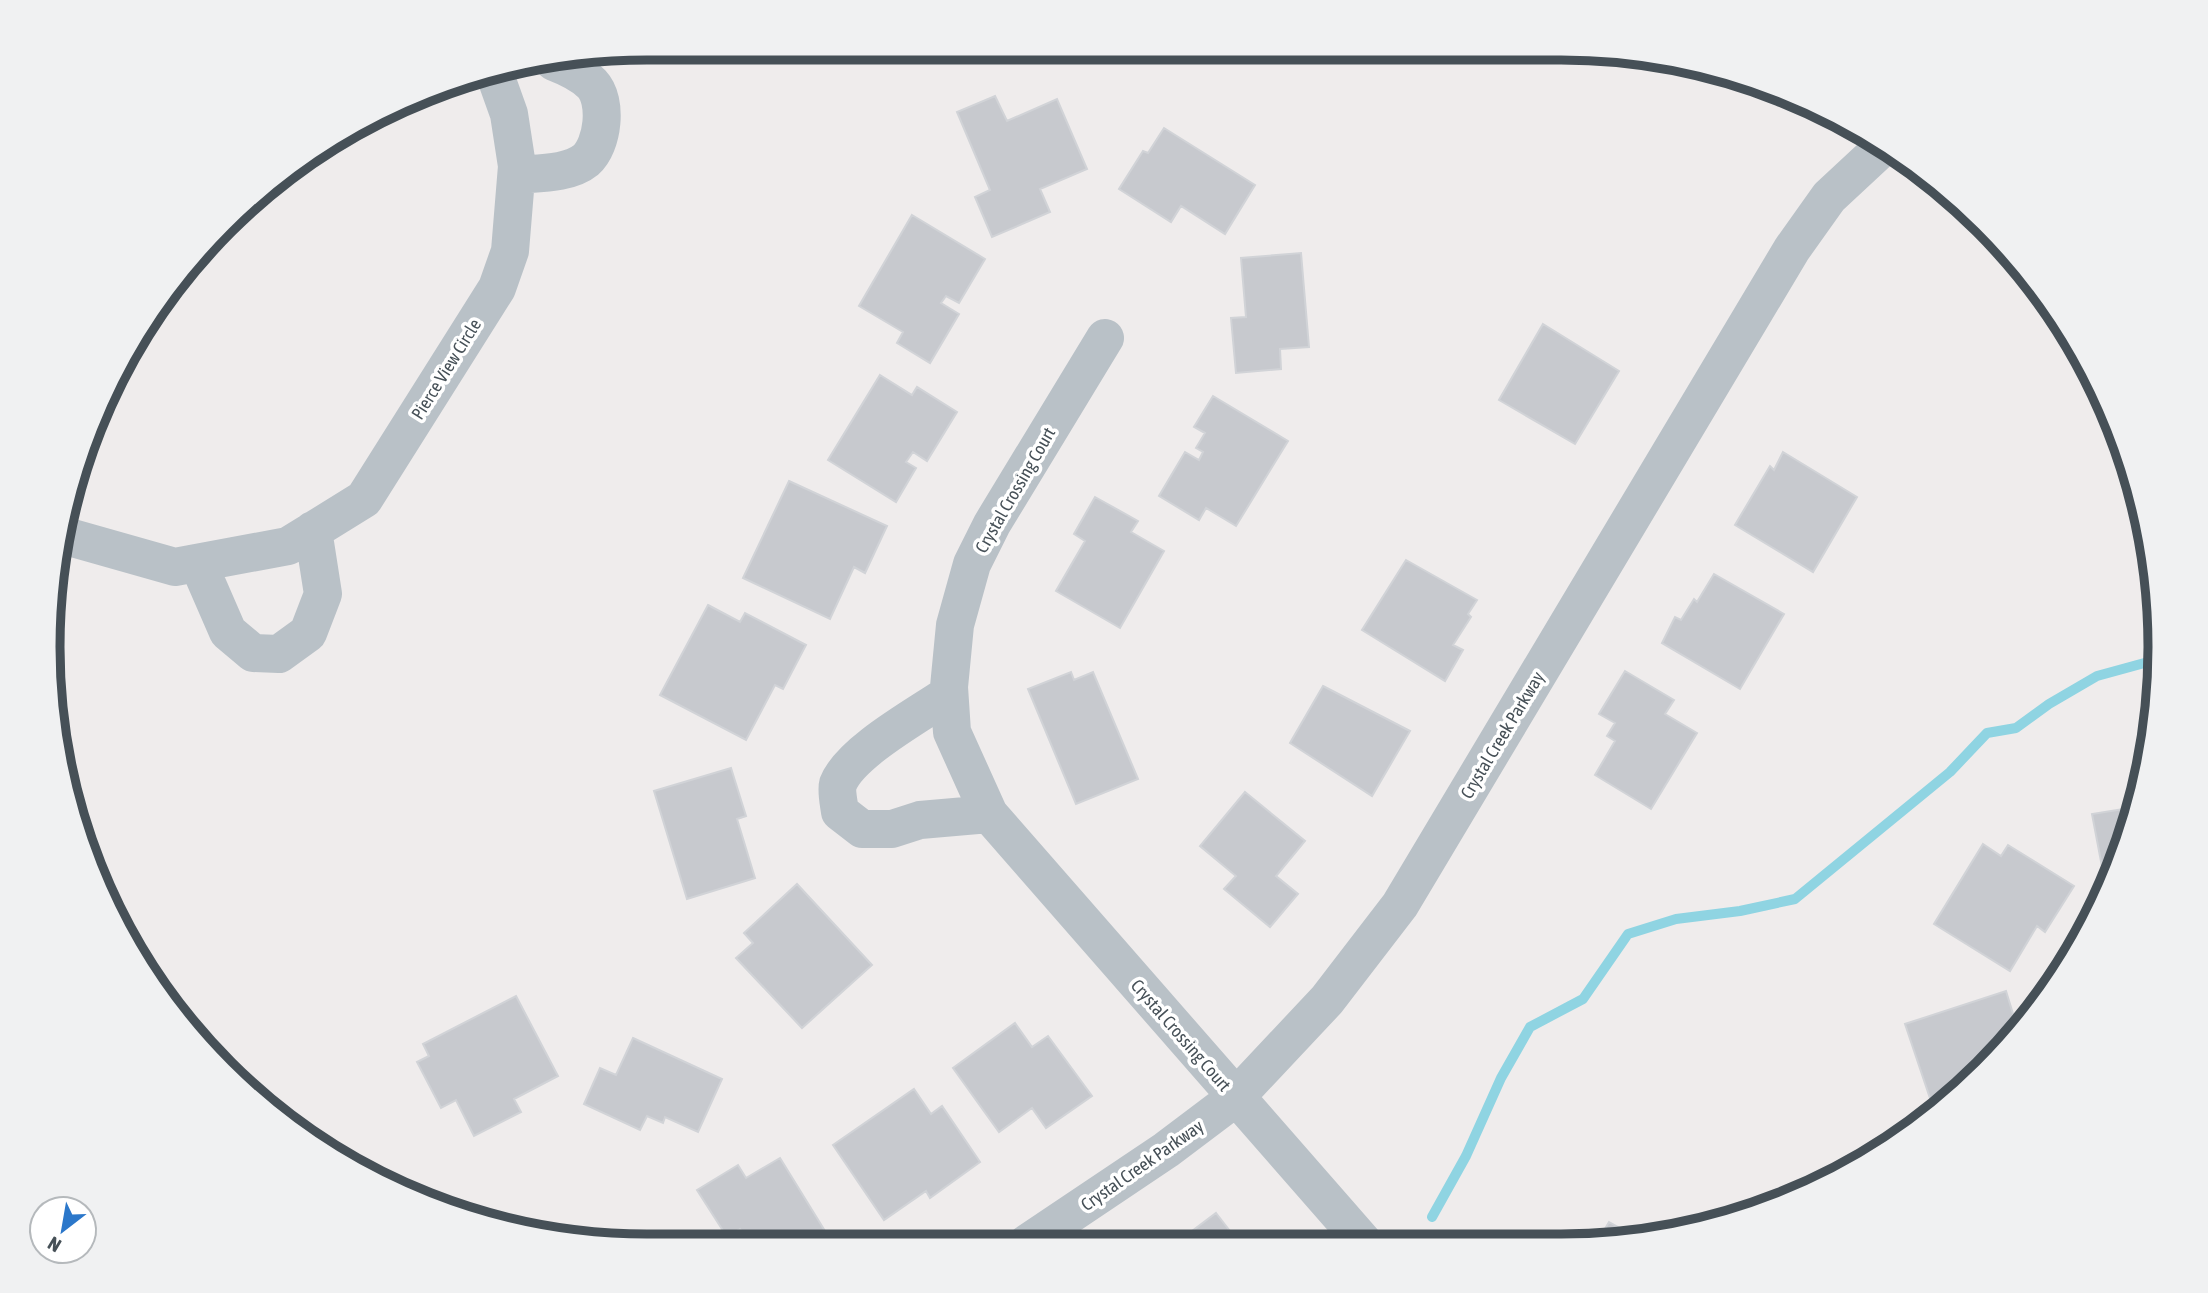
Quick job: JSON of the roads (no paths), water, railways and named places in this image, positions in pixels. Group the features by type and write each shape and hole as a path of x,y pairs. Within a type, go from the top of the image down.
{"street":[{"path":"517,175 558,172 586,160 600,137 603,111 594,85 565,66"},
{"name":"Pierce View Circle","path":"70,537 175,567 288,546 364,499 498,288 510,251 517,175 509,114 497,80"},
{"name":"Crystal Creek Parkway","path":"1041,1234 1155,1157 1235,1098 1327,1000 1400,905 1791,248 1829,197 1878,152"},
{"name":"Crystal Crossing Court","path":"1105,338 992,524 972,564 955,625 949,694 952,732 989,814 1356,1234"},
{"path":"198,563 229,632 253,653 279,654 308,632 323,594 313,530"},
{"path":"949,694 871,746 852,764 838,786 840,812 862,829 892,829 920,820 989,814"}],"waterway":[{"path":"1432,1217 1466,1156 1501,1078 1530,1027 1583,999 1628,934 1676,919 1740,911 1795,899 1950,772 1987,733 2016,728 2049,704 2097,676 2148,662"}]}
